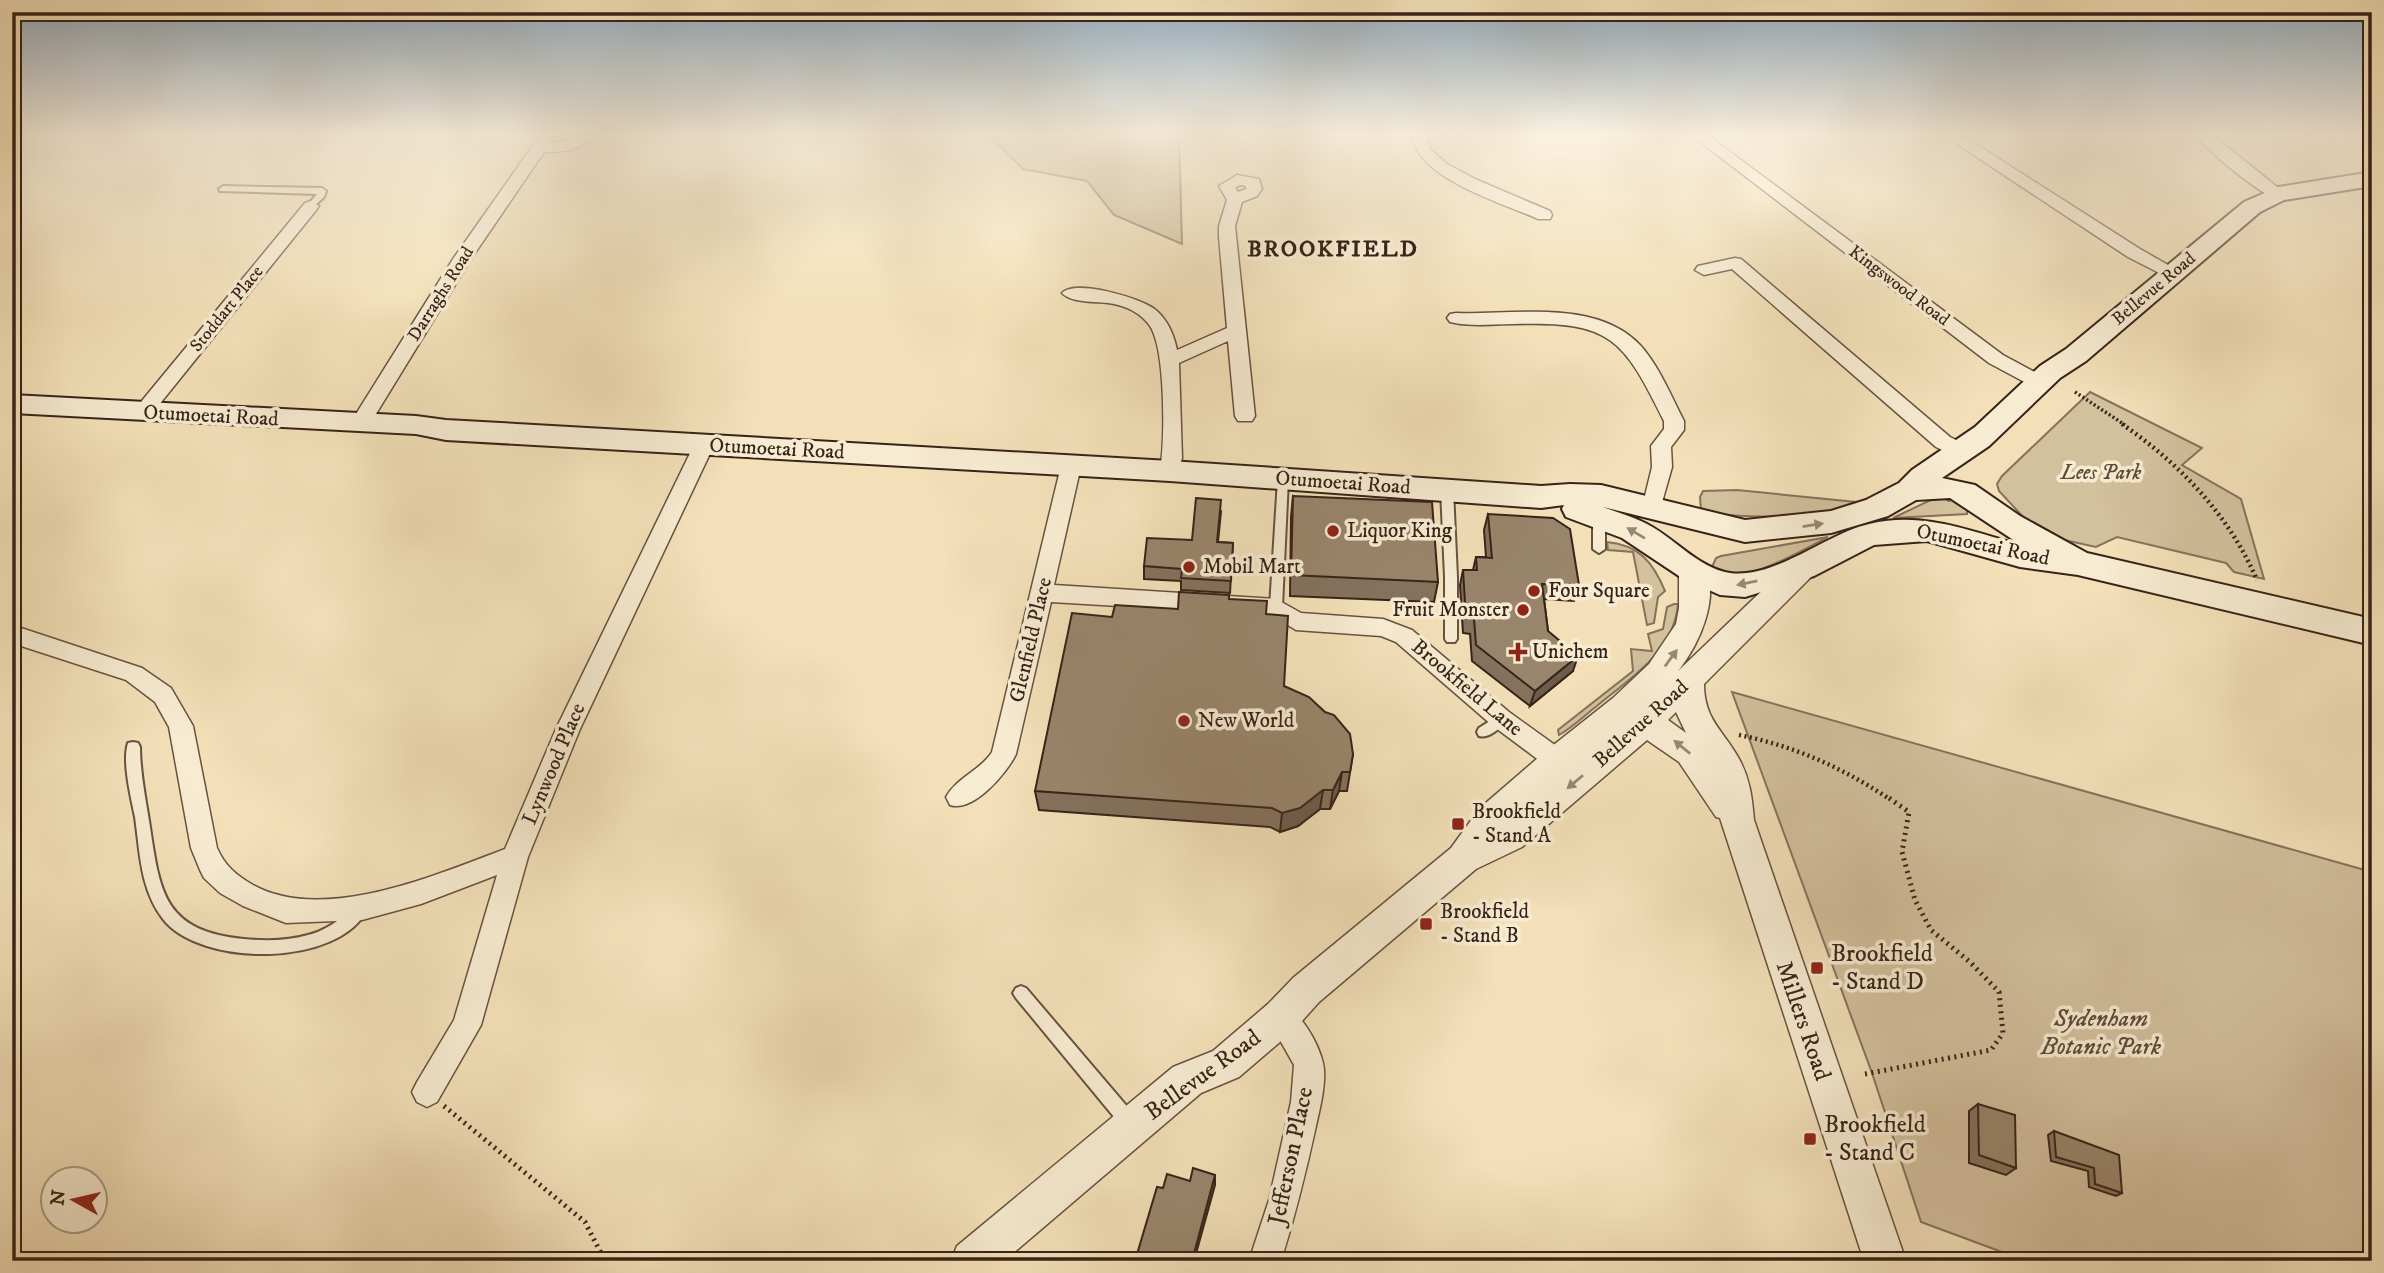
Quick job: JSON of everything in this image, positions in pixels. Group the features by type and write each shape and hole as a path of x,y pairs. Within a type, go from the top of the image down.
{"main road":[{"name":"Bellevue Road","path":"1910,490 1920,477 1963,452 2016,406 2037,381 2059,363 2076,355 2252,206 2282,193"},
{"name":"Otumoetai Road","path":"12,404 360,422 704,445 1170,471 1541,497 1570,494 1601,496 1745,531 1831,522 1877,508 1910,490 1950,488 1964,492 1987,506 2008,524 2078,564"},
{"path":"1927,530 1972,529 1986,521 1987,506 1975,489 1970,474 1971,467 1963,452"},
{"name":"Otumoetai Road","path":"1541,497 1633,530 1693,570 1720,583 1745,585 1803,568 1850,542 1869,535 1888,531 1927,530 2020,556 2078,564 2372,632"},
{"path":"1693,570 1698,553 1707,545 1719,537 1745,531"}],"street":[{"name":"Darraghs Road","path":"360,422 456,269 508,193"},
{"path":"1499,193 1544,215"},
{"name":"Kingswood Road","path":"1776,193 1996,359 2037,381"},
{"path":"2042,193 2134,253 2173,273"},
{"path":"1235,199 1227,226 1245,416"},
{"name":"Stoddart Place","path":"143,412 311,206"},
{"path":"1704,270 1735,263 1943,442 1963,452"},
{"path":"1071,293 1117,299 1140,306 1157,320 1163,330 1169,344 1170,360 1170,471"},
{"path":"1455,318 1566,320 1611,333 1628,343 1651,377 1674,421 1674,429 1661,446 1662,467 1653,508"},
{"path":"1170,360 1236,331"},
{"name":"Lynwood Place","path":"428,1092 467,1025 515,857 568,729 704,445"},
{"name":"Glenfield Place","path":"959,797 996,767 1004,754 1071,466"},
{"name":"Bellevue Road","path":"1463,859 1492,818 1557,760 1687,700 1689,682 1803,568"},
{"name":"Bellevue Road","path":"972,1261 1187,1080 1226,1064 1280,1017 1306,990 1463,859 1510,837 1656,712 1660,672 1674,655 1691,625 1694,608 1693,570"},
{"name":"Brookfield Lane","path":"1042,593 1276,607 1296,621 1383,628 1404,636 1492,725 1557,760"},
{"path":"12,634 134,674 163,695 181,726 204,848 213,870 229,885 286,911 362,908 421,892 515,857"},
{"name":"Millers Road","path":"1656,712 1690,753 1737,820"},
{"name":"Millers Road","path":"1656,712 1717,750 1734,782 1737,820 1885,1261"},
{"name":"Jefferson Place","path":"1265,1261 1285,1200 1306,1101 1309,1064 1295,1035 1280,1017"}],"lane":[{"path":"311,206 321,193"},
{"path":"1276,607 1283,478"},
{"path":"1447,490 1451,639"},
{"path":"1599,516 1599,549"},
{"path":"133,747 150,880 159,902 177,925 198,938 226,945 288,948 350,924 362,908"},
{"path":"1021,993 1133,1126"}],"path":[{"path":"2075,392 2136,434 2187,479 2231,528 2254,570 2259,588"},
{"path":"1728,734 1758,738 1828,761 1871,784 1909,812 1902,852 1914,900 1931,930 1970,962 1999,992 2003,1033 1991,1050 1865,1074"},
{"path":"428,1092 585,1222 605,1261"}],"green space":[{"path":"1097,193 1181,193 1182,244 1114,215"},
{"name":"Lees Park","path":"2090,392 2202,448 2182,465 2241,499 2264,579 2234,572 2226,563 2117,537 2096,547 2055,538 2027,521 1999,491 1997,484 2002,476"},
{"path":"1737,490 1857,504 1799,515 1741,516 1701,512 1700,497 1703,491"},
{"path":"1939,496 1949,501 1954,498 1967,508 1967,514 1893,518"},
{"path":"1828,537 1786,559 1752,572 1722,574 1712,567 1716,558 1721,556"},
{"path":"1607,542 1636,551 1655,572 1665,591 1658,597 1654,623 1647,625 1633,552 1608,550"},
{"path":"1678,604 1669,636 1649,662 1559,735 1558,730 1633,671 1631,649 1652,651 1648,634 1663,629 1667,607"},
{"name":"Sydenham Botanic Park","path":"1732,692 2372,872 2372,1261 2026,1261 1921,1222 1872,1073"}],"building":[{"path":"1293,496 1432,502 1438,582 1291,575"},
{"path":"1196,498 1221,500 1217,542 1233,543 1231,581 1181,578 1182,569 1144,566 1147,538 1192,540"},
{"path":"1488,514 1553,518 1570,529 1579,585 1542,584 1548,631 1578,656 1535,691 1476,645 1474,619 1466,618 1463,570 1477,570 1476,557 1492,558"},
{"name":"New World","path":"1179,592 1229,595 1229,599 1267,601 1266,614 1288,616 1284,686 1309,697 1325,712 1334,715 1350,734 1353,754 1350,772 1342,772 1333,790 1323,790 1300,808 1282,813 1272,808 1035,791 1072,613 1112,617 1115,605 1178,609"},
{"path":"1978,1104 2015,1115 2016,1168 1979,1155"},
{"path":"2054,1131 2119,1155 2122,1193 2095,1184 2094,1168 2056,1157"},
{"path":"1193,1168 1215,1175 1192,1261 1135,1261 1157,1187 1163,1188 1167,1174 1190,1181"}],"place":[{"name":"Liquor King","path":"1333,531"},
{"name":"Mobil Mart","path":"1189,567"},
{"name":"Four Square","path":"1534,591"},
{"name":"Fruit Monster","path":"1523,610"},
{"name":"Unichem","path":"1518,652"},
{"name":"New World","path":"1184,721"},
{"name":"Brookfield - Stand A","path":"1458,824"},
{"name":"Brookfield - Stand B","path":"1426,924"},
{"name":"Brookfield - Stand D","path":"1817,968"},
{"name":"Brookfield - Stand C","path":"1810,1139"}],"district":[{"name":"BROOKFIELD","path":"1333,249"}]}
